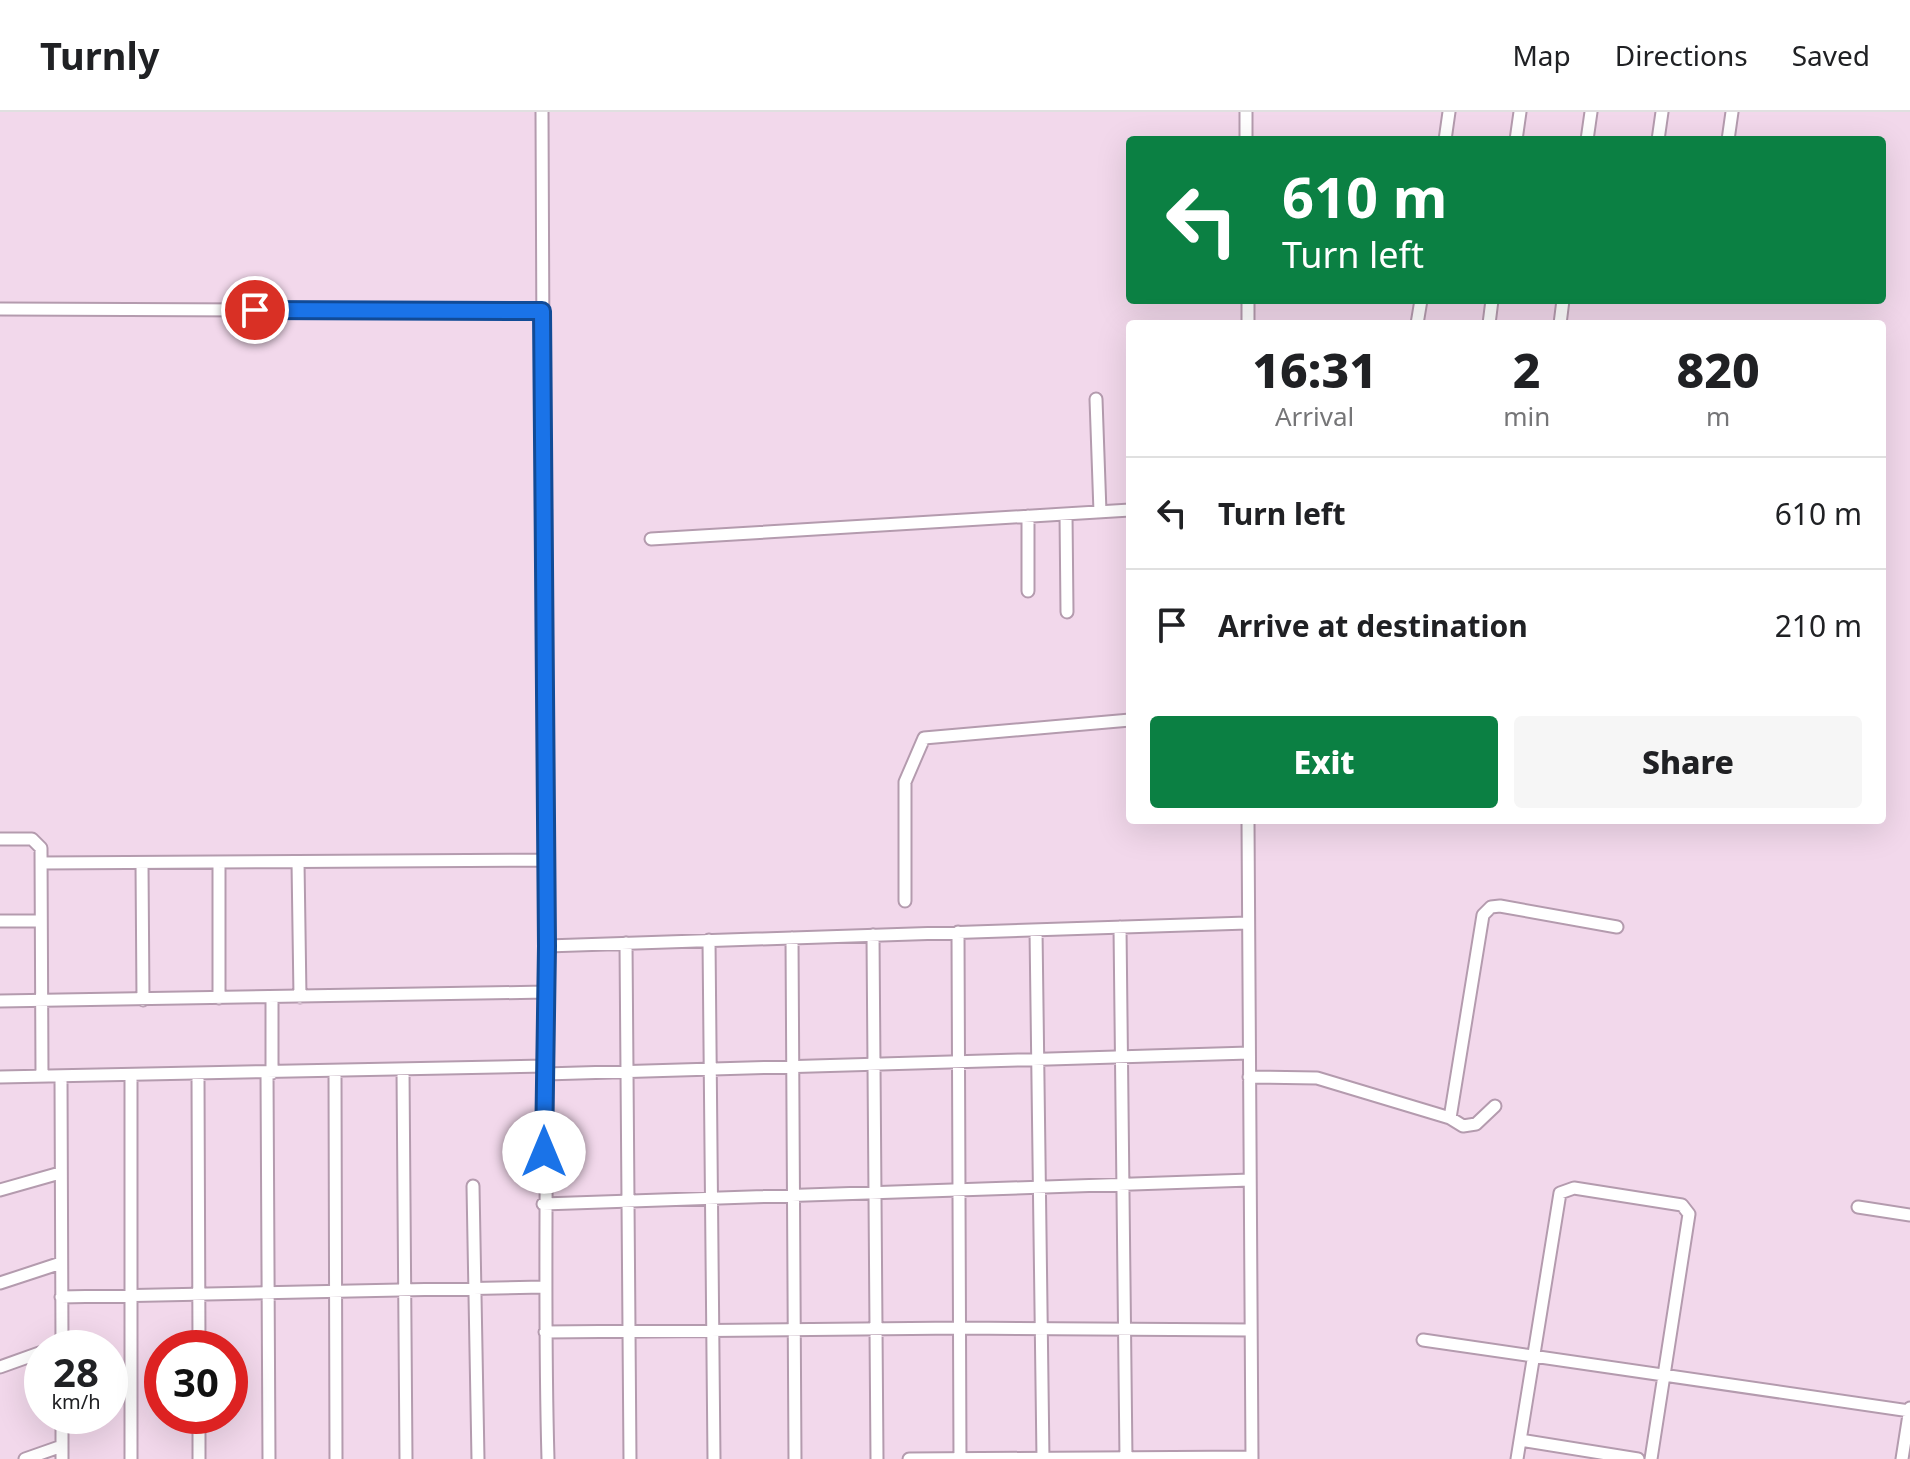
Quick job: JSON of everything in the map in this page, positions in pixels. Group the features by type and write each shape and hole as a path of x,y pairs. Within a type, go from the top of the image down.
{"street":[{"path":"542,112 547,946 543,1287 548,1459"},
{"path":"1246,112 1246,136"},
{"path":"1446,136 1449,112"},
{"path":"1517,136 1520,112"},
{"path":"1588,136 1591,112"},
{"path":"1659,136 1662,112"},
{"path":"1729,136 1732,112"},
{"path":"0,309 542,311"},
{"path":"1096,399 1100,512"},
{"path":"651,539 1126,510"},
{"path":"1066,514 1067,612"},
{"path":"1028,516 1028,591"},
{"path":"905,901 905,782 924,738 1126,720"},
{"path":"909,1459 1252,1458 1248,824"},
{"path":"0,839 36,841 41,848 42,1076"},
{"path":"41,863 545,860"},
{"path":"298,862 300,997"},
{"path":"219,863 219,998"},
{"path":"142,864 143,1000"},
{"path":"1450,1118 1486,910 1500,906 1617,927"},
{"path":"0,921 41,921"},
{"path":"547,946 1247,923"},
{"path":"1120,927 1124,1057 1126,1458"},
{"path":"1036,930 1043,1459"},
{"path":"958,932 960,1459"},
{"path":"873,935 877,1459"},
{"path":"792,938 795,1459"},
{"path":"709,940 714,1459"},
{"path":"626,943 630,1459"},
{"path":"0,1001 546,992"},
{"path":"269,1459 269,1073 272,998"},
{"path":"0,1077 403,1070 627,1072 1249,1053"},
{"path":"403,1070 406,1459"},
{"path":"335,1072 336,1459"},
{"path":"131,1075 131,1459"},
{"path":"198,1075 199,1330"},
{"path":"60,1330 61,1076"},
{"path":"1249,1077 1298,1076 1331,1080 1450,1118 1459,1125 1470,1126 1482,1121 1495,1106"},
{"path":"0,1190 60,1173"},
{"path":"543,1204 1250,1180"},
{"path":"473,1186 478,1459"},
{"path":"1517,1459 1531,1356 1560,1193 1574,1188 1688,1208 1689,1222 1651,1459"},
{"path":"1858,1207 1910,1215"},
{"path":"0,1283 61,1263"},
{"path":"61,1297 543,1287"},
{"path":"545,1332 960,1328 1251,1330"},
{"path":"1423,1340 1910,1410 1902,1459"},
{"path":"0,1367 24,1358"},
{"path":"62,1434 62,1459"},
{"path":"199,1434 199,1459"},
{"path":"1520,1440 1638,1459"},
{"path":"25,1459 62,1446"}],"route":[{"path":"255,310 542,311 542,690 547,946 544,1152"}]}
